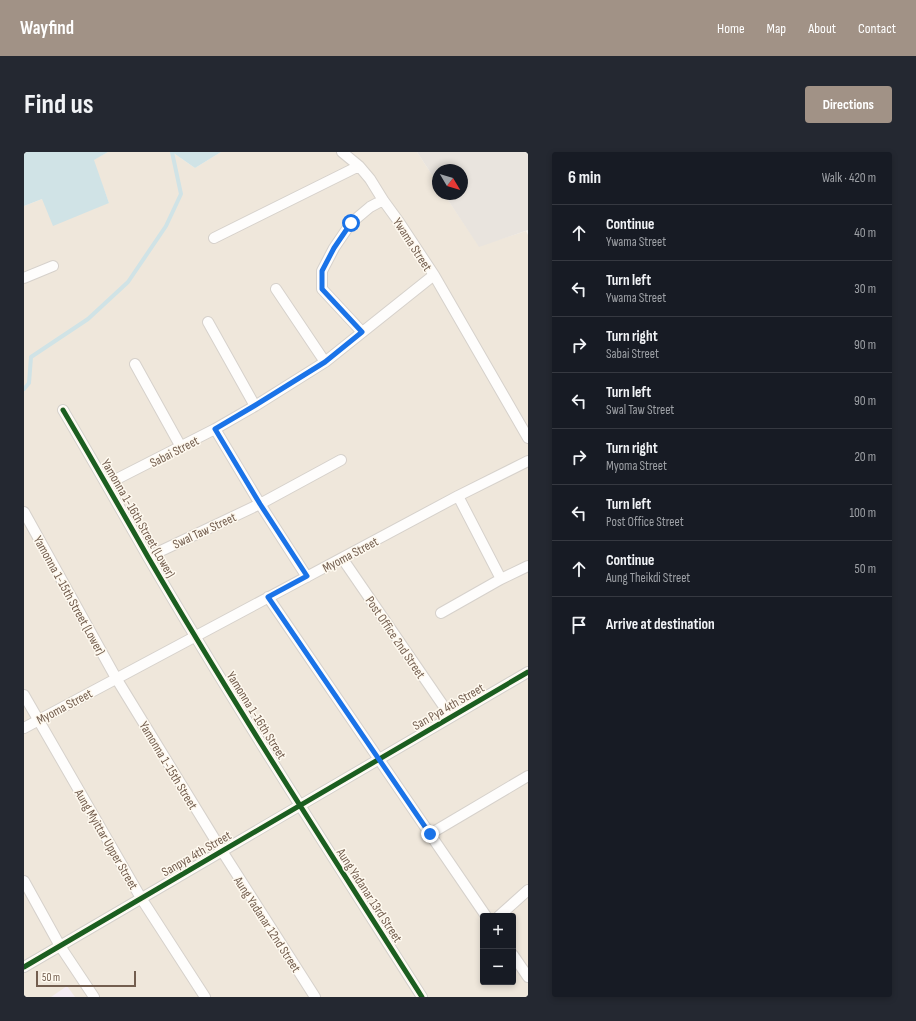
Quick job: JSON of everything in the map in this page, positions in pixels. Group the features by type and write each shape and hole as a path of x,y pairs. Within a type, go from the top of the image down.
{"street":[{"name":"Ywama Street","path":"342,152 359,166 370,179 434,275 528,438"},
{"path":"214,238 359,166"},
{"path":"362,332 322,289 322,271 334,248 351,223 370,207 383,200"},
{"path":"24,278 53,266"},
{"name":"Sabai Street","path":"107,484 215,429 325,362 434,275"},
{"path":"276,289 325,362"},
{"path":"208,322 254,406"},
{"path":"135,364 181,447"},
{"name":"Yamonna 1-16th Street (Lower)","path":"63,410 148,557 196,636"},
{"path":"215,429 260,504 307,576"},
{"name":"Swal Taw Street","path":"148,557 260,504 341,460"},
{"name":"Myoma Street","path":"24,728 458,496 528,462"},
{"path":"458,496 501,579"},
{"name":"Yamonna 1-15th Street (Lower)","path":"24,512 116,678"},
{"name":"Post Office 2nd Street","path":"342,558 450,717"},
{"path":"441,613 501,579 528,566"},
{"path":"268,597 484,913"},
{"name":"Yamonna 1-16th Street","path":"196,636 300,805"},
{"name":"San Pya 4th Street","path":"379,759 528,672"},
{"name":"Yamonna 1-15th Street","path":"116,678 222,851"},
{"name":"Aung Myittar Upper Street","path":"24,695 141,898 206,997"},
{"name":"Sanpya 4th Street","path":"24,967 379,759"},
{"path":"430,834 528,776"},
{"name":"Aung Yadanar 13rd Street","path":"300,805 422,997"},
{"name":"Aung Yadanar 12nd Street","path":"222,851 314,997"},
{"path":"24,881 60,946 94,997"},
{"path":"502,913 528,890"},
{"path":"516,959 528,976"}],"shaded area":[{"path":"24,152 108,152 94,160 109,203 53,226 42,199 24,206"},
{"path":"108,152 172,152 195,168 221,152 417,152 432,175 432,200 448,200 479,246 526,231 528,235 528,997 24,997 24,206 42,199 109,203 93,160"},
{"path":"172,152 221,152 195,168"},
{"path":"417,152 528,152 528,230 479,247 448,200 468,200 468,164 432,164 432,175"},
{"path":"67,986 75,997 51,997"}],"waterway":[{"path":"24,389 29,383 31,357 88,319 128,282 166,226 181,194 172,152"}],"cycle path":[{"path":"63,410 214,668 422,997"},
{"path":"24,967 528,672"}],"route":[{"path":"351,223 334,248 322,271 322,289 362,332 325,362 215,429 260,504 307,576 268,597 430,834"}]}
